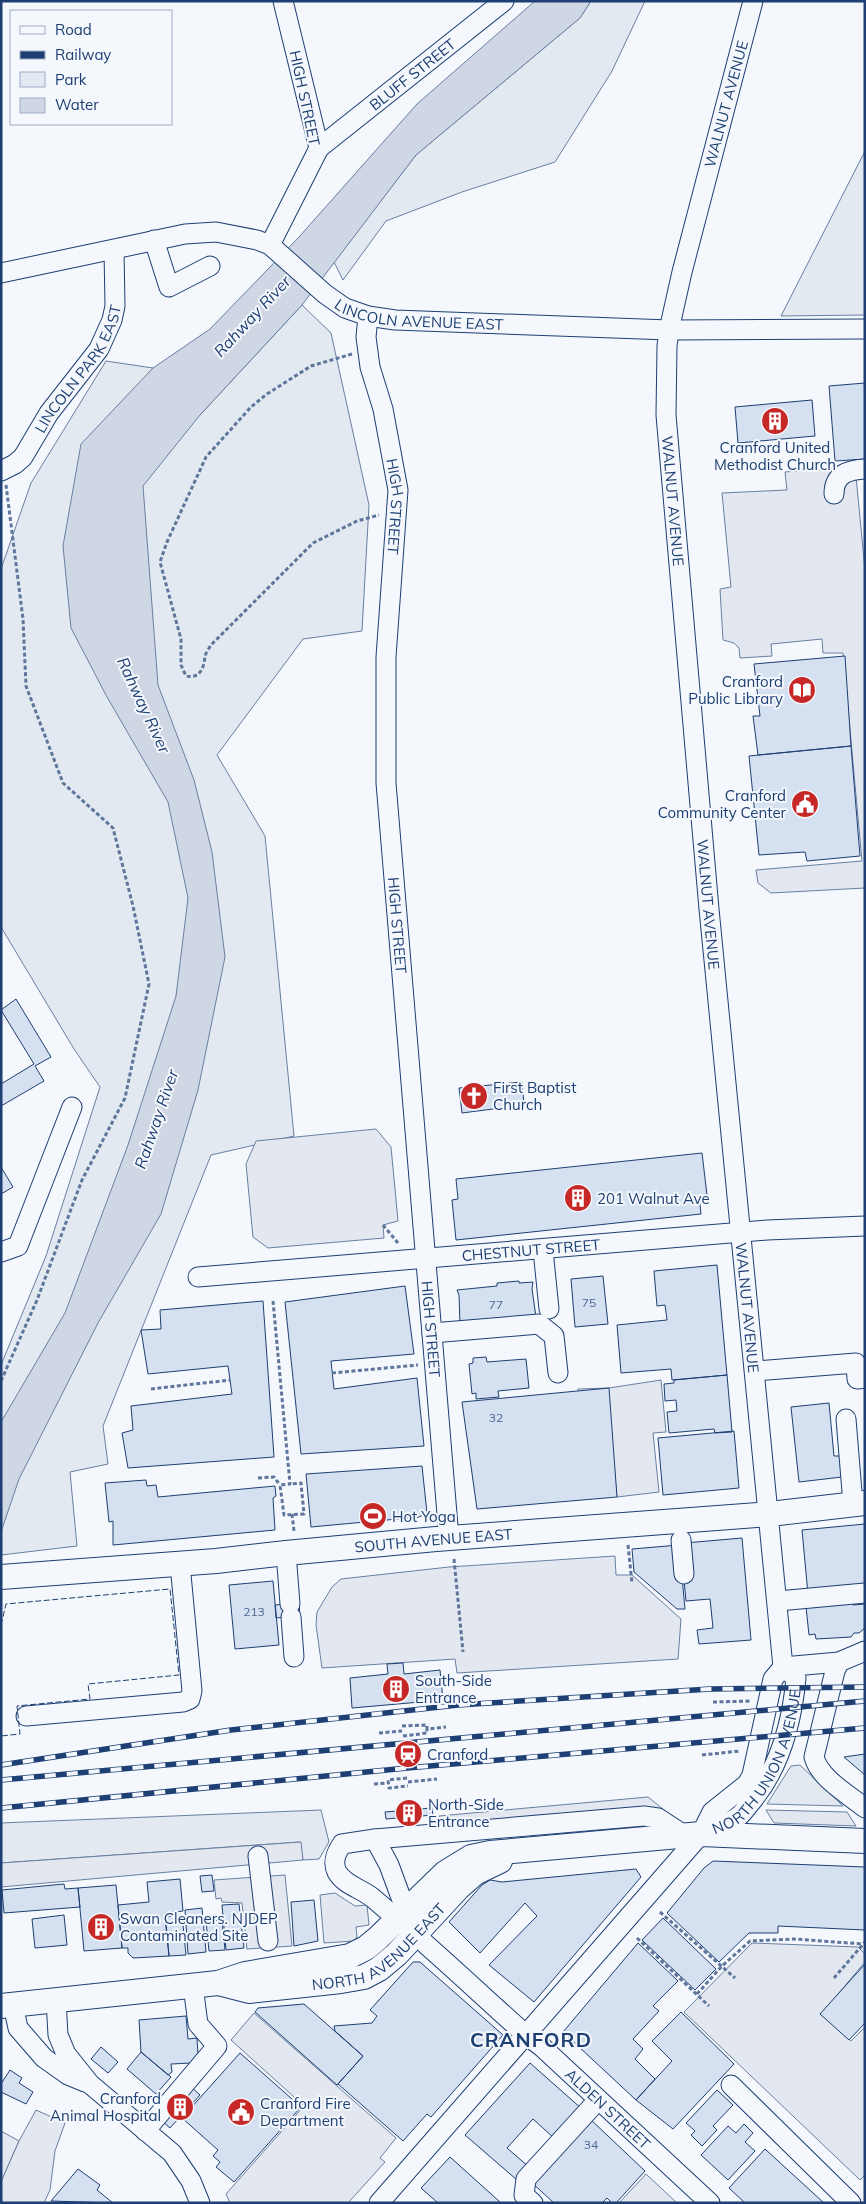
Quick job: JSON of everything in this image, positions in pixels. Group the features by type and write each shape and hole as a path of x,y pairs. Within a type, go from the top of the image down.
{"main road":[{"name":"SOUTH AVENUE EAST","path":"11,1577 180,1564 286,1553 452,1549 859,1503"},
{"name":"NORTH AVENUE EAST","path":"7,2005 218,1984 245,1974 350,1956 406,1922 445,1874 471,1857 490,1853 520,1852 692,1835 865,1841"}],"street":[{"name":"HIGH STREET","path":"273,248 319,148 283,1"},
{"name":"BLUFF STREET","path":"319,148 504,1"},
{"name":"WALNUT AVENUE","path":"753,1 682,272 669,330 666,415 708,891 770,1514 783,1668"},
{"name":"LINCOLN AVENUE EAST","path":"1,273 185,234 216,232 257,240 273,248 325,294 345,308 368,316 395,320 669,330 865,329"},
{"path":"154,240 169,287 210,266"},
{"name":"LINCOLN PARK EAST","path":"2,470 15,464 23,457 48,413 99,349 115,306 114,250"},
{"name":"HIGH STREET","path":"368,316 366,337 370,367 383,409 398,490 386,657 386,783 425,1260 452,1549"},
{"path":"834,494 836,482 840,476 852,470 865,469"},
{"path":"1,1252 18,1246 72,1107"},
{"name":"CHESTNUT STREET","path":"198,1277 741,1233 865,1226"},
{"path":"543,1250 549,1309"},
{"path":"432,1333 539,1324 554,1336 558,1373"},
{"path":"755,1371 856,1363 857,1379 865,1378"},
{"path":"846,1419 859,1503"},
{"path":"681,1540 684,1574"},
{"path":"286,1553 294,1657"},
{"path":"26,1716 182,1702 190,1699 192,1691 180,1564"},
{"path":"778,1601 865,1593"},
{"path":"783,1668 836,1670 865,1651"},
{"name":"NORTH UNION AVENUE","path":"379,2203 526,2035 712,1812 747,1784 752,1774 773,1680 783,1668"},
{"path":"836,1670 814,1750 816,1766 865,1808"},
{"name":"ALDEN STREET","path":"692,1835 658,1818 644,1816 375,1839 342,1844 334,1856 337,1871 348,1884 370,1896 406,1922 526,2035 542,2047 710,2203"},
{"path":"375,1839 389,1865 406,1922"},
{"path":"258,1856 268,1941"},
{"path":"146,2131 216,2046 198,2024 193,1986"},
{"path":"56,2000 58,2035 66,2054 90,2084 172,2154 191,2181 200,2203"},
{"path":"7,2005 18,2028 44,2058 68,2075 90,2084"},
{"path":"730,2085 851,2203"},
{"path":"533,2203 524,2195 526,2179 598,2100"}],"path":[{"path":"368,350 326,361 292,377 251,407 206,457 167,542 160,562 181,639 181,665 186,676 190,677 201,673 204,668 205,655 212,645 313,543 357,521 396,512"},
{"path":"1,1381 37,1300 82,1180 125,1098 148,984 133,906 113,828 62,783 26,686 23,619 2,470"},
{"path":"273,1301 290,1484"},
{"path":"332,1373 418,1366"},
{"path":"151,1389 230,1380"},
{"path":"258,1478 274,1477 280,1485 284,1515 304,1514 301,1483 280,1485"},
{"path":"292,1514 294,1531"},
{"path":"628,1545 632,1583"},
{"path":"452,1549 463,1652"},
{"path":"713,1702 752,1701"},
{"path":"402,1726 427,1725 427,1734 403,1736"},
{"path":"427,1729 446,1727"},
{"path":"379,1733 402,1731"},
{"path":"702,1755 741,1751"},
{"path":"374,1784 388,1783 388,1780 408,1782 437,1779"},
{"path":"388,1783 389,1788 408,1782"},
{"path":"660,1912 735,1978"},
{"path":"637,1938 709,2006"},
{"path":"697,1994 722,1966 750,1941 794,1940 864,1943"},
{"path":"834,1978 864,1943"}],"green space":[{"path":"591,1 645,1 612,71 555,162 462,192 386,221 343,280 334,262 416,155 580,18"},
{"path":"865,151 865,315 781,316"},
{"path":"302,305 331,333 369,505 362,631 303,639 217,755 265,836 294,1136 211,1155 103,1426 108,1464 70,1472 77,1546 1,1555 1,1365 46,1256 100,1087 74,1049 1,927 1,569 31,483 106,361 153,368 200,415"},
{"path":"800,1765 843,1806 767,1804 791,1766"},
{"path":"321,1810 329,1842 319,1859 303,1860 300,1842 1,1863 1,1823"},
{"path":"1,2131 19,2141 1,2182"}],"shaded area":[{"path":"855,466 865,570 865,888 771,893 758,883 756,870 862,861 843,653 823,653 822,639 771,644 772,656 740,658 739,648 734,643 723,640 720,589 731,587 722,493 787,490 785,472"},
{"path":"376,1129 391,1147 398,1221 383,1225 384,1238 268,1248 253,1237 246,1164 256,1141"},
{"path":"661,1380 666,1432 653,1433 659,1492 617,1497 612,1447 582,1430 578,1389 609,1388"},
{"path":"615,1556 616,1575 632,1575 681,1619 678,1659 457,1673 455,1659 322,1668 316,1625 317,1612 332,1587 341,1579 449,1567"},
{"path":"648,1797 669,1814 452,1836 439,1816"},
{"path":"766,1810 847,1812 856,1826 774,1823"},
{"path":"301,1842 303,1860 1,1887 1,1863"},
{"path":"285,1875 292,1946 247,1949 242,1903 222,1902 221,1898 216,1899 214,1880"},
{"path":"335,1893 355,1906 367,1905 369,1925 356,1927 357,1937 354,1941 324,1943 320,1895"},
{"path":"752,1943 858,1947 865,1954 865,1962 822,2013 851,2041 865,2027 865,2175 860,2180 684,2012"},
{"path":"254,2013 396,2138 380,2158 385,2162 348,2203 230,2203 226,2194 304,2106 231,2040"},
{"path":"36,2110 65,2123 55,2151 50,2190 44,2203 1,2203 1,2182 19,2141"},
{"path":"646,2174 677,2203 619,2203"}],"water":[{"name":"Rahway River","path":"535,1 591,1 580,18 416,155 302,305 200,415 143,486 158,685 194,780 212,852 225,957 198,1090 161,1214 98,1323 19,1479 1,1532 1,1422 65,1313 128,1145 176,996 188,898 168,802 107,697 71,628 63,546 81,444 153,368 210,329 299,237 417,104"}],"building":[{"path":"865,383 865,459 835,461 829,386"},
{"name":"Cranford United Methodist Church","path":"812,400 815,436 738,443 735,407"},
{"name":"Cranford Public Library","path":"845,656 851,746 758,755 753,716 760,716 754,664"},
{"name":"Cranford Community Center","path":"851,746 860,856 807,861 805,852 759,855 749,756"},
{"path":"16,999 51,1057 35,1066 44,1081 1,1106 1,1084 34,1064 1,1010"},
{"name":"First Baptist Church","path":"522,1082 524,1105 462,1113 459,1088"},
{"name":"201 Walnut Ave","path":"702,1153 707,1195 699,1196 701,1214 456,1240 452,1200 458,1199 456,1179"},
{"path":"1,1167 13,1187 1,1194"},
{"path":"717,1265 727,1375 672,1380 671,1369 621,1373 617,1325 667,1320 665,1305 657,1306 654,1271"},
{"path":"603,1276 608,1324 575,1327 571,1279"},
{"path":"519,1281 519,1283 533,1282 532,1289 536,1317 460,1324 459,1295 457,1290 497,1286 497,1283"},
{"path":"405,1286 414,1354 331,1361 334,1389 417,1378 424,1446 301,1454 285,1302"},
{"path":"263,1301 274,1457 128,1468 122,1433 133,1430 131,1406 232,1394 228,1366 148,1374 141,1330 161,1329 160,1310"},
{"path":"486,1357 487,1362 526,1359 529,1388 498,1391 499,1397 476,1399 476,1393 472,1394 469,1364 473,1363 473,1358"},
{"path":"727,1375 732,1432 715,1433 714,1429 669,1433 667,1412 677,1411 676,1400 665,1401 664,1384 674,1383 674,1380"},
{"path":"609,1388 617,1497 477,1509 462,1402"},
{"path":"829,1403 834,1456 840,1456 842,1477 799,1482 791,1407"},
{"path":"734,1431 739,1488 663,1495 658,1438"},
{"path":"422,1466 427,1513 419,1517 311,1527 306,1474"},
{"path":"146,1480 147,1486 156,1485 158,1497 275,1486 276,1496 273,1498 275,1530 113,1545 113,1521 109,1522 105,1483"},
{"path":"865,1524 865,1588 808,1594 802,1530"},
{"path":"742,1538 751,1640 699,1644 697,1630 713,1628 710,1599 686,1601 684,1580 685,1543"},
{"path":"679,1545 685,1609 677,1609 634,1572 632,1549"},
{"path":"273,1581 279,1645 235,1649 229,1585"},
{"path":"853,1602 853,1605 865,1604 865,1628 859,1633 854,1633 851,1637 816,1639 815,1634 809,1635 806,1607"},
{"path":"299,1603 300,1616 276,1618 275,1605"},
{"name":"South-Side Entrance","path":"403,1663 404,1674 440,1670 443,1700 352,1708 350,1678 388,1674 387,1664"},
{"path":"865,1754 865,1775 844,1757"},
{"name":"North-Side Entrance","path":"432,1808 433,1815 386,1819 385,1812"},
{"path":"713,1861 865,1867 865,1930 778,1926 778,1933 749,1933 719,1962 667,1913 704,1868"},
{"path":"636,1869 641,1877 534,2002 489,1965 537,1916 525,1903 480,1953 449,1922 482,1885 490,1880 502,1882"},
{"path":"212,1875 214,1891 202,1892 200,1876"},
{"path":"180,1879 183,1911 165,1913 169,1956 133,1958 128,1953 128,1948 122,1948 118,1905 149,1902 147,1882"},
{"path":"64,1884 65,1889 78,1888 80,1907 4,1913 2,1890"},
{"name":"Swan Cleaners. NJDEP Contaminated Site","path":"116,1885 122,1948 84,1951 78,1888"},
{"path":"314,1900 318,1941 294,1946 291,1902"},
{"path":"239,1904 244,1948 226,1950 222,1905"},
{"path":"202,1908 206,1952 188,1954 185,1910"},
{"path":"64,1915 67,1945 35,1948 32,1919"},
{"path":"182,1915 186,1955 169,1956 165,1917"},
{"path":"663,1918 716,1969 695,1990 642,1940"},
{"path":"222,1920 225,1950 209,1951 206,1921"},
{"path":"638,1943 678,1981 653,2006 659,2011 633,2039 643,2049 635,2059 655,2079 636,2100 563,2032"},
{"path":"413,1962 420,1962 503,2035 431,2117 427,2114 403,2141 338,2084 363,2056 335,2031 334,2026 372,2023 377,2016 370,2010"},
{"path":"865,1964 865,2023 849,2040 820,2014"},
{"path":"304,2004 363,2056 337,2085 255,2012 258,2008"},
{"path":"681,2012 734,2064 673,2129 636,2100 672,2061 652,2041"},
{"path":"186,2016 188,2039 197,2038 198,2055 191,2063 171,2064 172,2072 168,2075 141,2052 139,2020"},
{"path":"101,2047 118,2062 108,2073 91,2059"},
{"path":"141,2052 171,2077 156,2094 127,2069"},
{"name":"Cranford Fire Department","path":"240,2053 301,2107 234,2182 216,2167 220,2162 213,2156 218,2150 182,2118"},
{"path":"530,2063 582,2109 555,2139 533,2119 507,2148 529,2167 517,2180 465,2135"},
{"path":"10,2070 22,2078 19,2083 33,2092 26,2104 1,2092 1,2084"},
{"name":"Cranford Animal Hospital","path":"189,2085 200,2095 170,2128 160,2119"},
{"path":"717,2090 733,2105 713,2126 717,2130 702,2146 691,2135 695,2131 686,2123"},
{"path":"589,2118 645,2171 616,2203 612,2203 607,2198 602,2203 554,2203 530,2181"},
{"path":"744,2124 753,2133 745,2142 755,2151 728,2180 701,2155 728,2126 736,2133"},
{"path":"765,2149 824,2203 745,2203 729,2188"},
{"path":"450,2157 500,2202 438,2203 421,2188"},
{"path":"78,2169 100,2185 97,2190 113,2203 51,2201"}],"railway":[{"path":"1,1765 231,1730 458,1705 710,1689 865,1687"},
{"path":"1,1780 865,1701"},
{"path":"1,1808 407,1768 865,1728"}],"fence":[{"path":"1,1625 6,1604 170,1589 179,1675 88,1684 90,1699 17,1706 20,1734 1,1736"}],"place":[{"name":"Cranford United Methodist Church","path":"775,421"},
{"name":"Cranford Public Library","path":"802,690"},
{"name":"Cranford Community Center","path":"805,804"},
{"name":"First Baptist Church","path":"474,1096"},
{"name":"201 Walnut Ave","path":"578,1198"},
{"name":"Hot Yoga","path":"373,1516"},
{"name":"South-Side Entrance","path":"396,1689"},
{"name":"Cranford","path":"408,1754"},
{"name":"North-Side Entrance","path":"409,1813"},
{"name":"Swan Cleaners. NJDEP Contaminated Site","path":"101,1927"},
{"name":"Cranford Animal Hospital","path":"180,2107"},
{"name":"Cranford Fire Department","path":"241,2112"}],"district":[{"name":"CRANFORD","path":"531,2039"}]}
